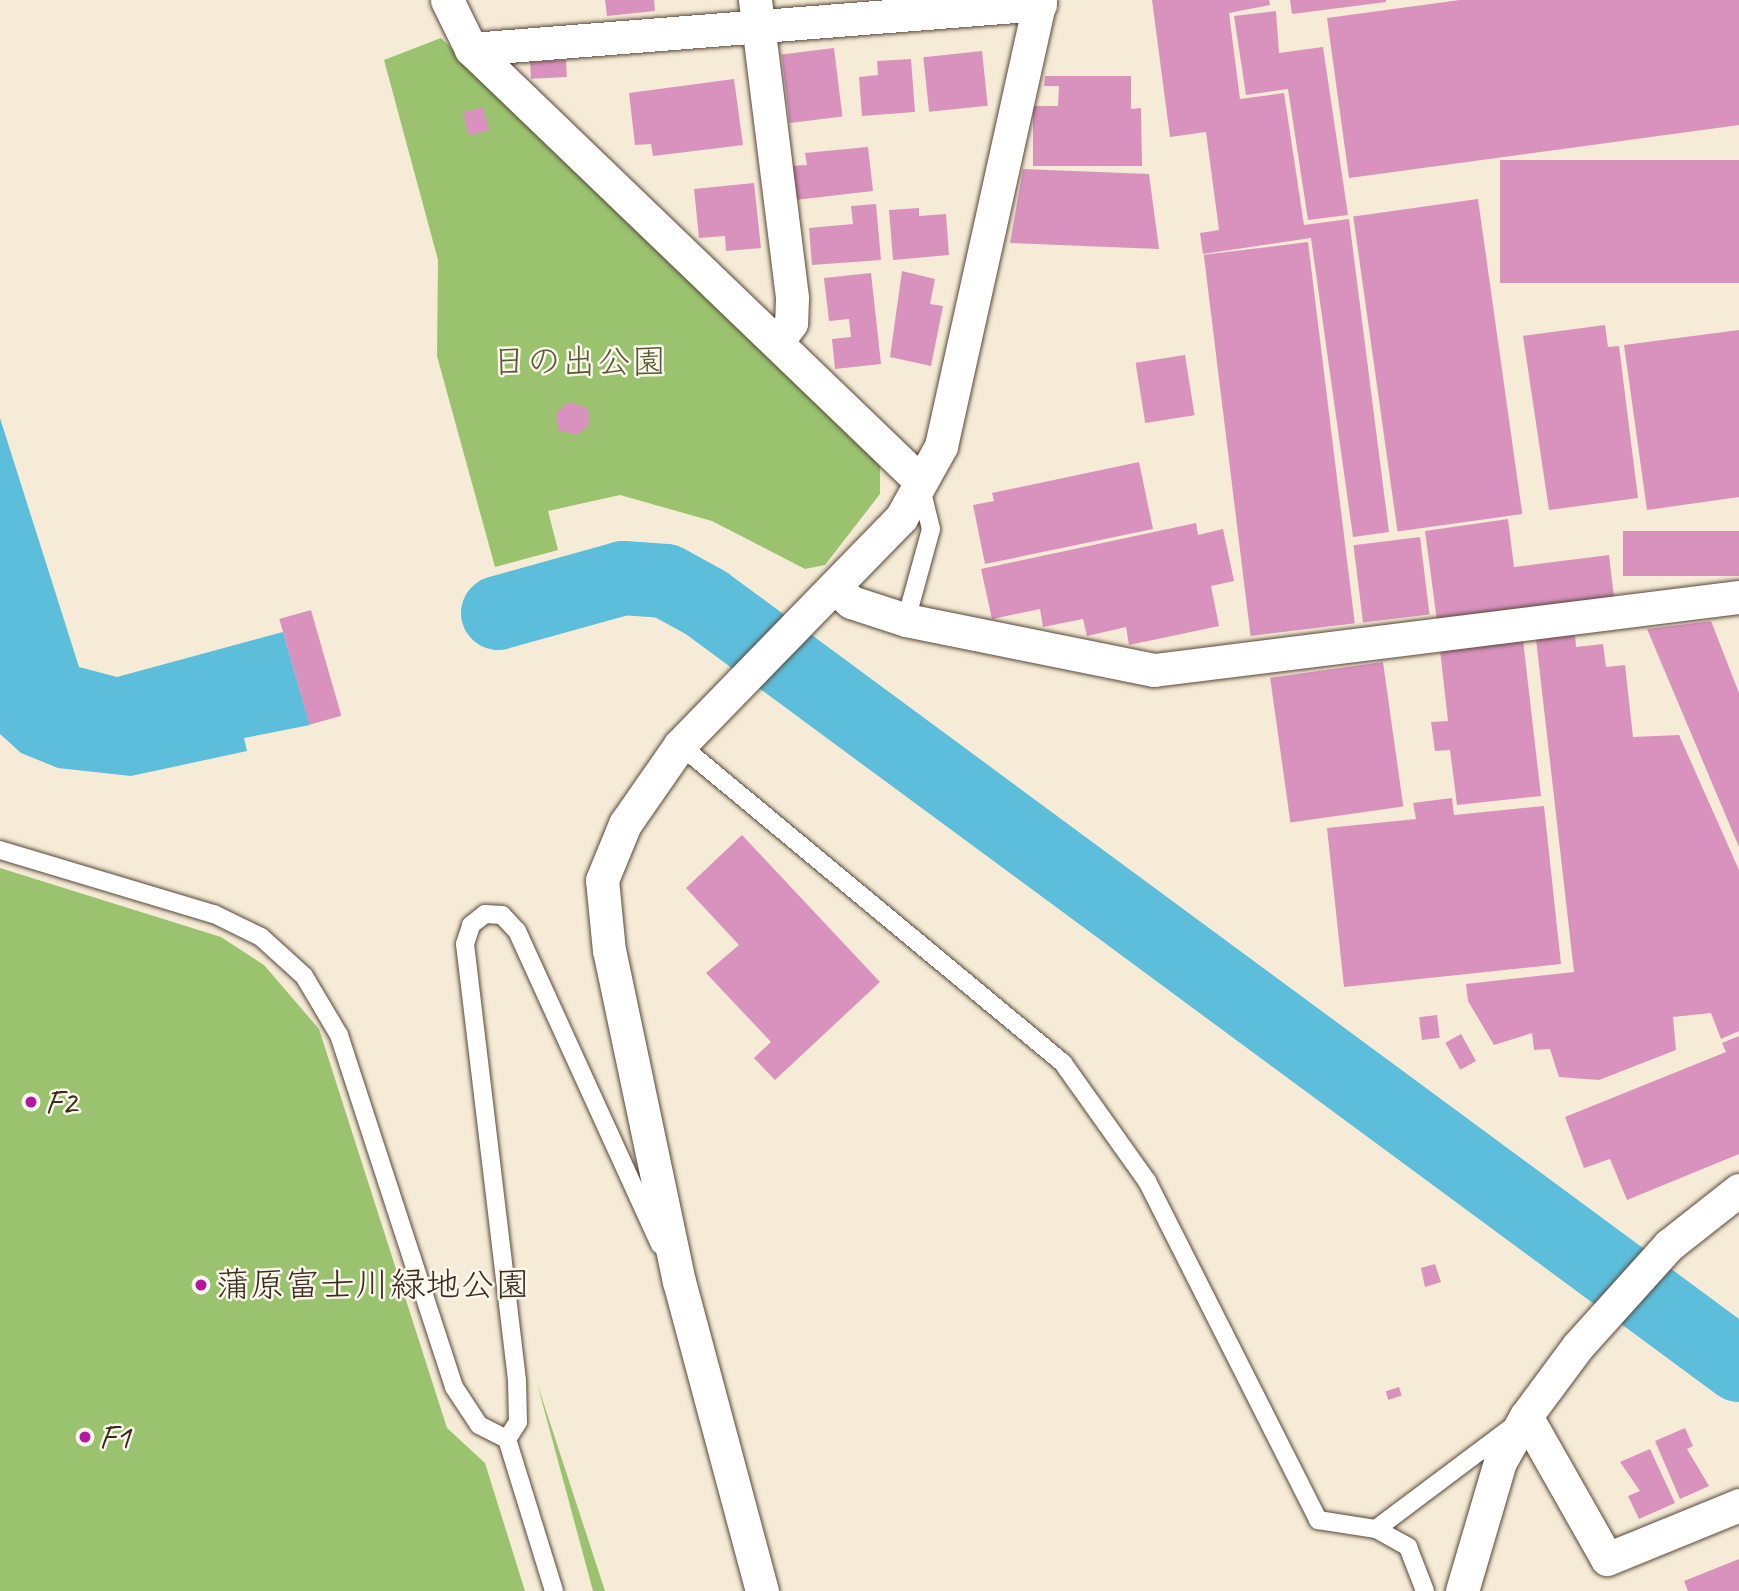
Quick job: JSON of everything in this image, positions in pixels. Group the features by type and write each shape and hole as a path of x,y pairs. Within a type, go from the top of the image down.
{"street":[{"path":"447,0 471,49 920,481"},
{"path":"471,49 756,13 1040,2 941,446 901,518 722,698 680,745 625,824 602,880 609,950 679,1282 762,1591"},
{"path":"756,13 792,298 790,323 778,342"},
{"path":"827,595 905,620 1154,670 1739,597"},
{"path":"1462,1591 1500,1462 1526,1416 1578,1346 1670,1245 1739,1190"},
{"path":"1526,1416 1607,1559 1739,1505"}],"lane":[{"path":"905,620 931,529 920,481"},
{"path":"680,745 1063,1063 1147,1181 1318,1520 1376,1529 1408,1546 1425,1591"},
{"path":"0,850 214,914 261,937 304,976 339,1035 454,1387 479,1425 507,1439 554,1591"},
{"path":"507,1439 518,1422 517,1380 465,944 471,925 485,914 502,915 517,931 679,1282"},
{"path":"1376,1529 1526,1416"}],"green space":[{"name":"日の出公園","path":"441,38 880,466 880,494 825,565 805,569 712,521 620,495 548,511 558,550 495,567 437,356 438,260 384,60"},
{"name":"蒲原富士川緑地公園","path":"0,868 221,937 264,965 319,1029 447,1428 485,1463 525,1591 0,1591"},
{"path":"537,1383 605,1591 593,1591"}],"water":[{"path":"0,418 79,667 117,677 283,632 310,725 244,738 247,751 131,776 58,768 21,753 0,734"}],"building":[{"path":"605,0 654,0 655,11 607,16"},
{"path":"1152,0 1269,0 1270,5 1229,13 1240,99 1284,93 1304,225 1349,219 1389,532 1353,537 1311,238 1203,254 1200,233 1219,230 1206,132 1170,137"},
{"path":"1290,0 1386,0 1386,2 1292,14"},
{"path":"1460,0 1739,0 1739,125 1349,178 1327,18"},
{"path":"1276,11 1279,53 1323,47 1348,215 1308,220 1288,89 1246,95 1234,16"},
{"path":"834,48 842,116 790,123 781,54"},
{"path":"982,51 988,106 929,112 923,57"},
{"path":"911,59 915,112 862,116 859,77 878,75 877,61"},
{"path":"566,60 567,77 531,79 530,62"},
{"path":"1045,76 1131,76 1131,109 1141,108 1142,166 1033,166 1033,106 1058,106 1059,86 1044,86"},
{"path":"734,79 743,145 653,156 651,144 635,145 629,93"},
{"path":"483,107 489,130 469,136 463,112"},
{"path":"868,147 873,191 795,200 791,166 807,165 805,153"},
{"path":"1500,160 1739,160 1739,283 1500,283"},
{"path":"1023,169 1149,174 1159,249 1010,243"},
{"path":"754,183 761,248 726,251 725,236 699,238 694,189"},
{"path":"1478,199 1522,514 1397,531 1353,217"},
{"path":"876,204 881,260 812,265 809,228 853,224 851,206"},
{"path":"919,208 919,216 946,214 949,255 893,260 889,210"},
{"path":"1308,242 1355,623 1251,636 1204,255"},
{"path":"902,271 935,279 930,304 943,306 931,366 890,357"},
{"path":"871,273 881,364 835,369 832,339 851,337 849,319 829,321 824,278"},
{"path":"1605,325 1608,347 1619,346 1638,498 1549,510 1523,336"},
{"path":"1739,330 1739,497 1647,510 1624,345"},
{"path":"1185,355 1195,415 1145,423 1136,363"},
{"path":"569,402 588,408 589,425 577,435 558,430 556,413"},
{"path":"1139,462 1153,529 985,564 973,505 994,501 992,493"},
{"path":"1508,519 1514,567 1609,555 1614,597 1437,621 1425,531"},
{"path":"1196,523 1198,535 1223,529 1234,581 1211,586 1219,626 1129,645 1126,627 1087,636 1083,619 1043,627 1040,609 992,619 981,569"},
{"path":"1623,531 1739,531 1739,576 1623,576"},
{"path":"1420,537 1430,614 1363,623 1353,545"},
{"path":"311,610 341,716 310,725 279,619"},
{"path":"1711,621 1739,693 1739,847 1647,629"},
{"path":"1575,635 1576,647 1603,644 1606,667 1625,665 1633,737 1679,735 1739,870 1739,1031 1721,1039 1711,1013 1673,1017 1676,1050 1599,1080 1559,1077 1550,1049 1534,1050 1532,1033 1494,1045 1468,1001 1466,984 1574,972 1536,639"},
{"path":"1523,640 1541,796 1457,805 1450,750 1435,751 1431,722 1448,721 1440,650"},
{"path":"1383,662 1403,807 1290,822 1270,678"},
{"path":"1452,798 1454,815 1544,806 1561,964 1344,987 1327,828 1416,819 1413,803"},
{"path":"742,835 880,982 775,1080 754,1058 771,1042 706,973 739,945 686,888"},
{"path":"1437,1015 1440,1038 1422,1040 1419,1017"},
{"path":"1461,1034 1476,1061 1460,1070 1445,1043"},
{"path":"1739,1036 1739,1154 1627,1200 1610,1159 1584,1168 1565,1117 1726,1052 1722,1043"},
{"path":"1435,1264 1441,1282 1425,1287 1421,1268"},
{"path":"1399,1387 1402,1396 1388,1400 1386,1391"},
{"path":"1685,1428 1693,1446 1687,1449 1709,1486 1680,1499 1655,1441"},
{"path":"1650,1449 1675,1503 1639,1519 1628,1496 1640,1491 1620,1462"},
{"path":"1739,1559 1739,1591 1688,1591 1684,1581"}],"waterway":[{"path":"498,613 623,578 666,581 706,603 1739,1365"}],"place":[{"name":"F2","path":"31,1102"},
{"name":"蒲原富士川緑地公園","path":"201,1285"},
{"name":"F1","path":"85,1437"}]}
